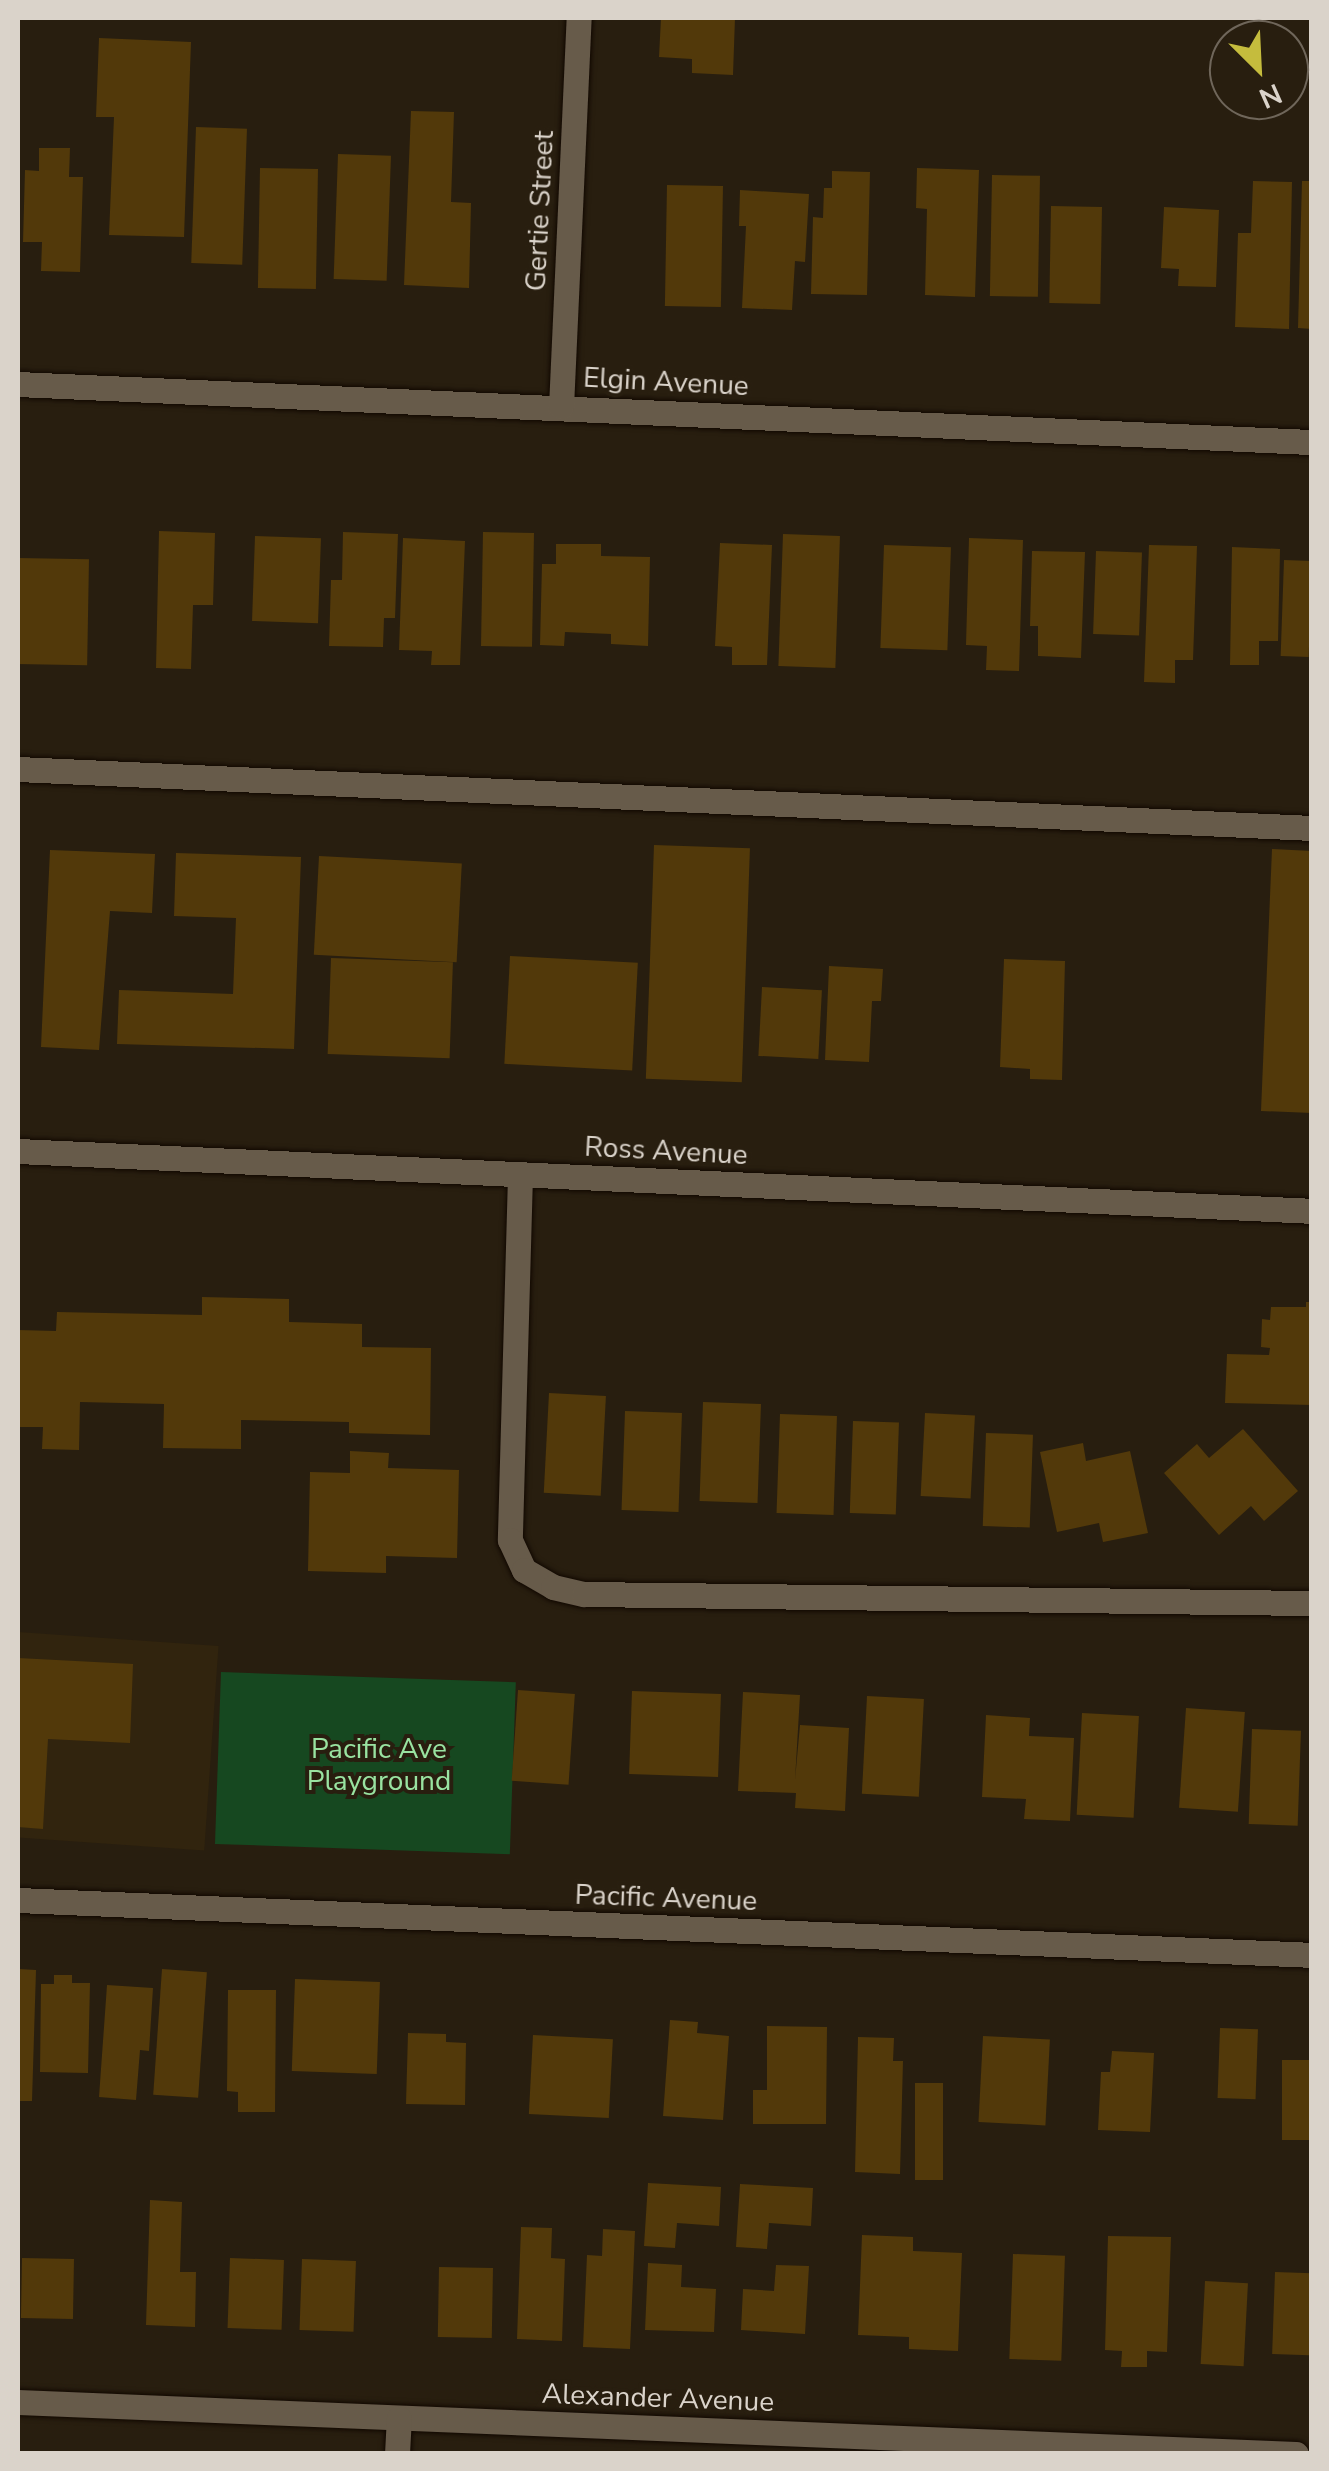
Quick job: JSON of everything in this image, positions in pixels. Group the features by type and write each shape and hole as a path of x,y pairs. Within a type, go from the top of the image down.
{"street":[{"name":"Gertie Street","path":"561,408 579,18"},
{"name":"Elgin Avenue","path":"18,384 1312,442"},
{"path":"18,769 1312,828"},
{"name":"Ross Avenue","path":"18,1152 1312,1211"},
{"path":"520,1175 510,1540 524,1570 554,1587 584,1594 1312,1603"},
{"name":"Pacific Avenue","path":"18,1900 1312,1955"},
{"name":"Alexander Avenue","path":"18,2402 1054,2448 1296,2454"},
{"path":"397,2454 399,2418"}],"shaded area":[{"path":"18,1632 219,1646 204,1851 18,1838"}],"green space":[{"name":"Pacific Ave Playground","path":"221,1672 516,1682 510,1854 215,1844"}],"building":[{"path":"661,18 735,18 733,75 692,73 692,59 659,57"},
{"path":"99,38 191,42 184,237 109,235 114,117 96,117"},
{"path":"411,111 454,112 451,202 471,203 469,288 404,285"},
{"path":"196,127 247,129 242,265 191,263"},
{"path":"39,148 70,148 69,177 83,177 80,272 41,271 42,242 23,242 25,170 39,171"},
{"path":"338,154 391,156 387,281 334,279"},
{"path":"260,168 318,169 316,289 258,288"},
{"path":"917,168 979,170 975,297 925,295 927,209 916,208"},
{"path":"832,171 870,172 867,295 811,294 813,217 823,218 824,188 832,188"},
{"path":"992,175 1040,176 1038,297 990,296"},
{"path":"1253,181 1292,182 1289,329 1235,327 1238,233 1251,233"},
{"path":"1302,181 1312,181 1312,329 1298,328"},
{"path":"667,185 723,186 721,307 665,306"},
{"path":"740,190 809,194 805,262 795,261 792,310 742,308 746,226 739,226"},
{"path":"1051,206 1102,207 1100,304 1049,303"},
{"path":"1164,207 1219,210 1216,287 1178,286 1179,269 1161,268"},
{"path":"159,531 215,533 213,605 193,605 191,669 156,668"},
{"path":"343,532 398,534 395,618 384,618 383,647 329,646 331,580 342,580"},
{"path":"483,532 534,533 532,647 481,646"},
{"path":"783,534 840,536 835,668 778,666"},
{"path":"255,536 321,538 318,623 252,621"},
{"path":"403,538 465,541 460,665 431,665 432,651 399,650"},
{"path":"969,538 1023,540 1019,671 986,670 987,646 966,645"},
{"path":"720,543 772,545 767,665 732,665 732,647 715,646"},
{"path":"556,544 601,544 601,556 650,557 648,646 611,644 611,634 565,632 564,646 540,645 542,564 556,564"},
{"path":"884,545 951,547 947,650 880,648"},
{"path":"1149,545 1197,546 1193,660 1175,660 1175,683 1144,682"},
{"path":"1232,547 1280,549 1278,641 1259,641 1259,665 1230,665"},
{"path":"1032,551 1085,552 1081,658 1038,656 1038,626 1030,626"},
{"path":"1096,551 1142,553 1139,636 1093,634"},
{"path":"18,558 89,559 87,665 18,664"},
{"path":"1284,560 1312,561 1309,657 1281,656"},
{"path":"654,845 750,848 742,1082 646,1079"},
{"path":"1272,849 1312,851 1312,1113 1261,1111"},
{"path":"50,850 155,854 152,913 110,911 99,1050 41,1047"},
{"path":"176,853 301,857 294,1049 117,1044 119,990 233,994 236,918 174,916"},
{"path":"319,856 462,863 457,962 314,955"},
{"path":"510,956 638,963 632,1071 504,1064"},
{"path":"331,958 453,962 450,1058 328,1054"},
{"path":"1004,959 1065,961 1062,1080 1030,1079 1030,1069 1000,1067"},
{"path":"829,966 883,969 881,1001 872,1001 869,1062 825,1060"},
{"path":"762,987 822,990 818,1059 758,1056"},
{"path":"202,1297 289,1299 289,1322 362,1324 362,1347 431,1348 430,1435 349,1433 349,1422 241,1420 241,1449 163,1448 164,1404 80,1402 79,1450 42,1449 43,1427 18,1427 18,1330 56,1331 57,1312 202,1315"},
{"path":"1306,1302 1312,1302 1312,1405 1225,1403 1227,1354 1269,1355 1270,1348 1261,1347 1262,1319 1270,1320 1271,1307 1306,1307"},
{"path":"549,1393 606,1396 601,1496 544,1493"},
{"path":"703,1402 761,1404 758,1503 700,1501"},
{"path":"625,1411 682,1413 679,1512 622,1510"},
{"path":"925,1413 975,1416 971,1499 921,1496"},
{"path":"780,1414 837,1416 834,1515 777,1513"},
{"path":"853,1421 899,1423 896,1515 850,1513"},
{"path":"1243,1429 1298,1491 1264,1521 1251,1506 1219,1535 1164,1473 1197,1444 1209,1458"},
{"path":"986,1433 1033,1435 1030,1528 983,1526"},
{"path":"1083,1443 1086,1461 1130,1451 1148,1533 1103,1542 1099,1523 1057,1532 1040,1452"},
{"path":"350,1451 389,1453 388,1468 459,1470 457,1558 386,1556 386,1573 308,1571 310,1472 350,1473"},
{"path":"18,1658 133,1664 130,1743 48,1739 43,1829 18,1827"},
{"path":"518,1690 575,1694 569,1785 512,1781"},
{"path":"632,1691 721,1694 718,1777 629,1774"},
{"path":"743,1692 800,1695 795,1780 800,1725 849,1728 845,1811 795,1808 796,1793 738,1791"},
{"path":"867,1696 924,1699 919,1797 862,1794"},
{"path":"1186,1708 1245,1712 1238,1812 1179,1808"},
{"path":"1082,1713 1139,1716 1134,1818 1077,1815"},
{"path":"986,1715 1030,1718 1029,1736 1074,1738 1070,1821 1024,1819 1026,1799 982,1797"},
{"path":"1252,1729 1301,1731 1298,1826 1249,1824"},
{"path":"18,1969 36,1970 32,2101 18,2101"},
{"path":"162,1969 207,1972 198,2098 153,2095"},
{"path":"54,1975 72,1975 72,1983 90,1983 88,2073 40,2072 41,1984 54,1984"},
{"path":"295,1979 380,1982 377,2074 292,2071"},
{"path":"107,1985 153,1988 149,2051 140,2050 136,2100 99,2097"},
{"path":"228,1990 276,1990 275,2112 238,2112 238,2092 227,2091"},
{"path":"670,2020 698,2022 697,2033 729,2036 723,2120 663,2116"},
{"path":"767,2026 827,2027 826,2124 753,2124 753,2090 767,2090"},
{"path":"1220,2028 1258,2029 1256,2099 1218,2098"},
{"path":"408,2033 446,2034 446,2042 466,2043 465,2105 406,2104"},
{"path":"533,2035 613,2039 609,2118 529,2114"},
{"path":"983,2036 1050,2040 1045,2125 978,2122"},
{"path":"858,2037 894,2038 893,2061 903,2061 900,2174 855,2172"},
{"path":"1112,2051 1154,2053 1150,2132 1098,2130 1101,2072 1110,2072"},
{"path":"1282,2060 1312,2060 1312,2140 1282,2140"},
{"path":"915,2083 943,2083 943,2180 915,2180"},
{"path":"648,2183 721,2187 719,2226 677,2223 675,2248 644,2246"},
{"path":"740,2184 813,2188 811,2226 769,2223 767,2249 736,2247"},
{"path":"150,2200 182,2202 180,2272 196,2272 195,2327 146,2325"},
{"path":"521,2227 552,2228 551,2258 565,2259 562,2341 517,2339"},
{"path":"603,2229 635,2231 630,2349 583,2347 587,2255 602,2256"},
{"path":"862,2235 913,2237 913,2251 962,2253 958,2351 909,2349 909,2337 858,2335"},
{"path":"1108,2236 1171,2237 1167,2352 1147,2351 1147,2367 1121,2367 1122,2351 1105,2350"},
{"path":"1013,2254 1065,2256 1061,2361 1009,2359"},
{"path":"22,2258 74,2259 73,2319 21,2318"},
{"path":"230,2258 284,2260 282,2330 228,2328"},
{"path":"302,2259 356,2261 353,2332 300,2330"},
{"path":"648,2263 682,2265 681,2287 716,2289 714,2332 645,2330"},
{"path":"776,2265 809,2266 805,2334 741,2330 743,2289 774,2291"},
{"path":"439,2267 493,2268 492,2338 438,2337"},
{"path":"1275,2272 1312,2273 1309,2355 1272,2354"},
{"path":"1205,2281 1248,2283 1244,2366 1201,2364"}]}
